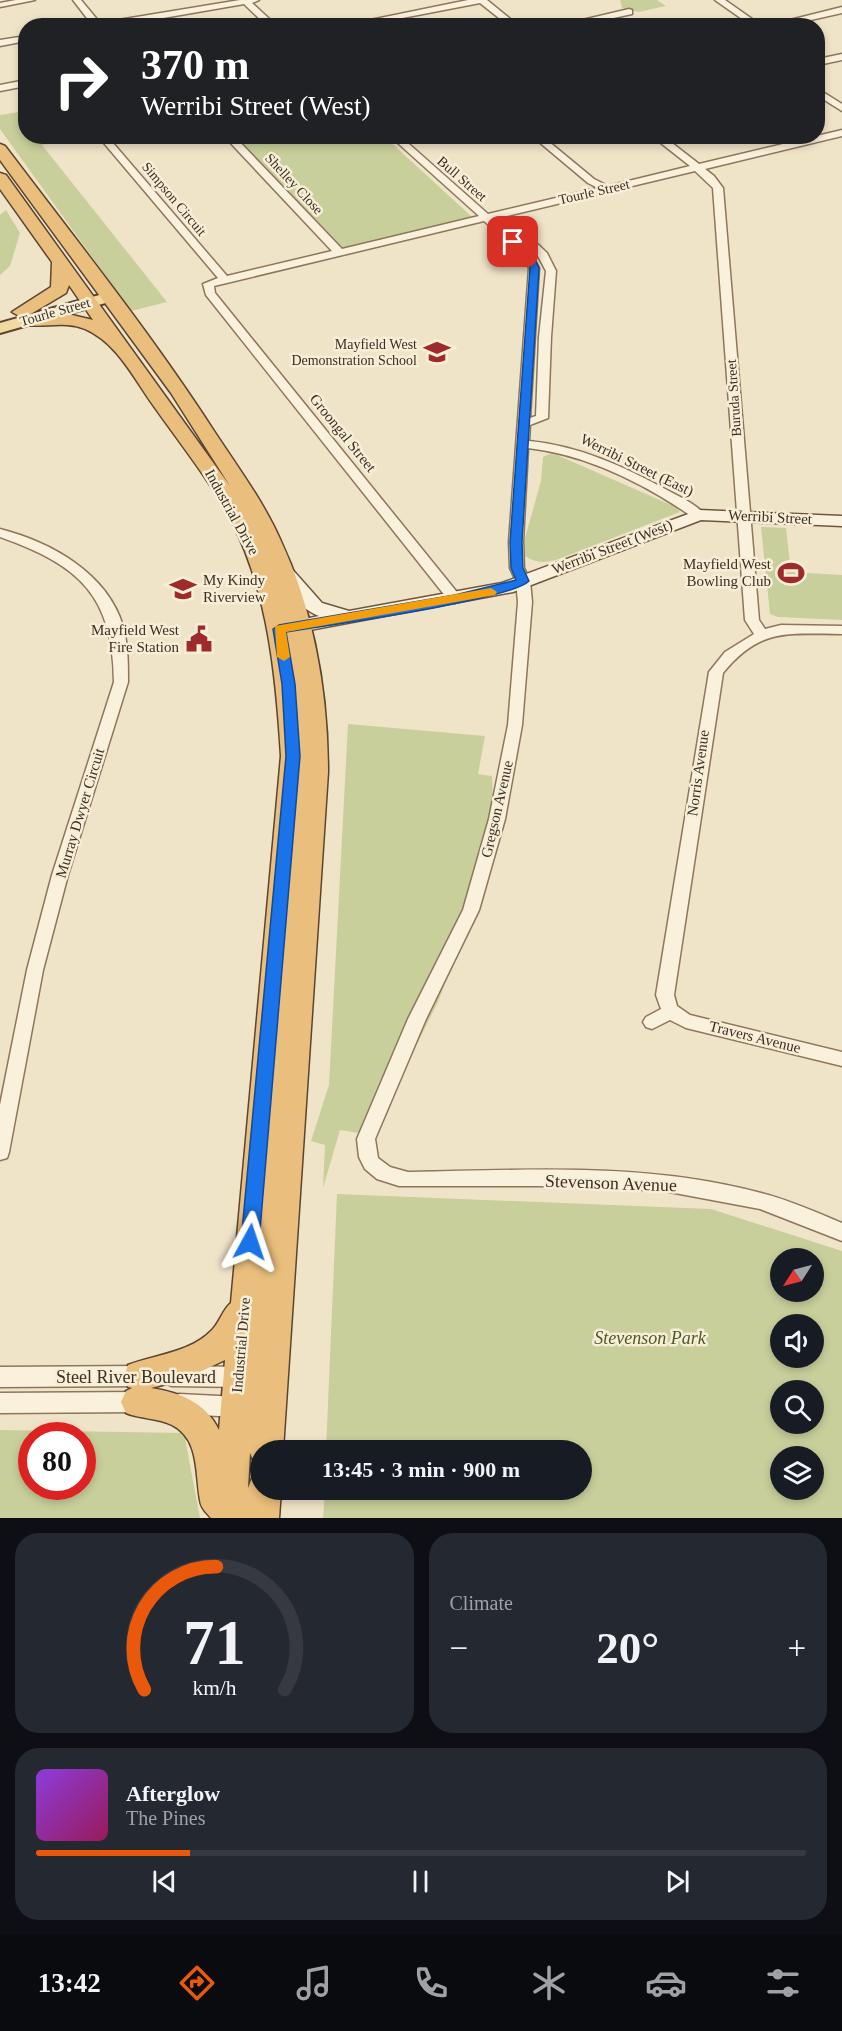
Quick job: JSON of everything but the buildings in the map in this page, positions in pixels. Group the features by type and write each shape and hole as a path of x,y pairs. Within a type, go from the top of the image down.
{"highway":[{"name":"Industrial Drive","path":"0,149 97,295 125,349 232,505 290,627 316,729 316,772 267,1440"},
{"name":"Industrial Drive","path":"0,178 61,261 97,295 179,391 240,484 270,539 284,571 290,627 288,684 293,756 236,1392 228,1518"},
{"path":"25,316 60,289 61,261"},
{"path":"25,316 81,321 98,328 125,349"},
{"path":"139,1389 219,1346 235,1326 246,1286"},
{"path":"139,1389 195,1421 212,1457 217,1480 218,1518"},
{"path":"262,1518 263,1500"}],"main road":[{"name":"Tourle Street","path":"0,328 25,316 97,295"},
{"name":"Tourle Street","path":"0,319 25,316"},
{"name":"Werribi Street","path":"699,515 842,521"},
{"name":"Werribi Street (West)","path":"290,627 506,588 699,515"},
{"path":"284,571 321,612 332,615 379,611"}],"street":[{"path":"0,5 31,0"},
{"path":"77,0 92,18"},
{"path":"146,18 255,0"},
{"path":"387,18 481,0 504,18"},
{"path":"721,1 735,0"},
{"path":"245,1 264,18"},
{"path":"721,1 746,18"},
{"path":"806,18 842,10"},
{"path":"600,18 629,12"},
{"path":"0,43 18,40"},
{"path":"825,61 842,57"},
{"path":"0,88 18,85"},
{"path":"825,97 842,108"},
{"name":"Tourle Street","path":"825,137 842,133"},
{"name":"Simpson Circuit","path":"109,144 224,279"},
{"name":"Shelley Close","path":"236,144 339,252"},
{"name":"Bull Street","path":"403,144 486,217"},
{"path":"546,144 591,181 607,189"},
{"path":"558,144 600,179 607,189"},
{"name":"Buruda Street","path":"666,144 718,188 742,516 752,620 762,635"},
{"name":"Tourle Street","path":"207,286 224,279 796,144"},
{"name":"Gregson Avenue","path":"376,1170 365,1150 366,1139 417,1019 471,910 497,819 515,725 525,602 523,581 517,568 516,542 534,268 525,252 486,217"},
{"name":"Gregson Avenue","path":"501,231 518,232 543,255 551,272 545,338 542,418 525,423"},
{"name":"Groongal Street","path":"207,286 455,599"},
{"name":"Werribi Street (East)","path":"524,444 564,449 586,457 680,502 699,515"},
{"name":"Murray Dwyer Circuit","path":"0,533 51,553 91,583 106,603 118,629 123,653 120,682 60,875 35,970 0,1152"},
{"name":"Norris Avenue","path":"670,1012 665,1003 667,973 711,687 716,672 730,655 762,635 800,627 842,630"},
{"path":"652,1022 670,1012"},
{"name":"Travers Avenue","path":"670,1012 686,1021 842,1059"},
{"name":"Stevenson Avenue","path":"376,1170 389,1177 408,1180 614,1179 681,1185 749,1198 842,1232"},
{"name":"Steel River Boulevard","path":"0,1377 139,1389 270,1394"},
{"name":"Steel River Boulevard","path":"0,1402 139,1389 270,1394"}],"green space":[{"path":"620,0 657,0 666,6 639,12 622,8"},
{"path":"18,112 18,144 47,144 42,145 167,302 131,311 0,129 0,115"},
{"path":"243,144 393,144 472,217 342,248"},
{"path":"6,210 20,233 10,266 0,275 0,215"},
{"path":"549,454 557,455 676,507 680,512 556,560 543,562 532,560 525,556 523,545 541,481 543,457"},
{"name":"Mayfield West Bowling Club","path":"761,527 786,528 791,572 842,575 842,620 778,617 770,614"},
{"path":"348,724 485,736 478,774 492,776 494,823 490,866 438,1002 391,1096 365,1134 340,1130 323,1188 325,1145 311,1141 329,1085"},
{"name":"Stevenson Park","path":"337,1194 711,1209 842,1251 842,1518 323,1518 324,1500 592,1500 592,1440 326,1440"},
{"path":"0,1430 18,1430 18,1500 96,1500 96,1432 184,1433 200,1518 0,1518"}],"slow traffic":[{"path":"284,657 279,629 491,592"}],"place":[{"name":"Mayfield West Demonstration School","path":"437,352"},
{"name":"Mayfield West Bowling Club","path":"791,573"},
{"name":"My Kindy Riverview","path":"183,589"},
{"name":"Mayfield West Fire Station","path":"199,639"}],"route":[{"path":"250,1242 293,756 288,684 279,629 455,599 506,588 523,581 517,568 516,542 534,268 530,258 513,242"}]}
